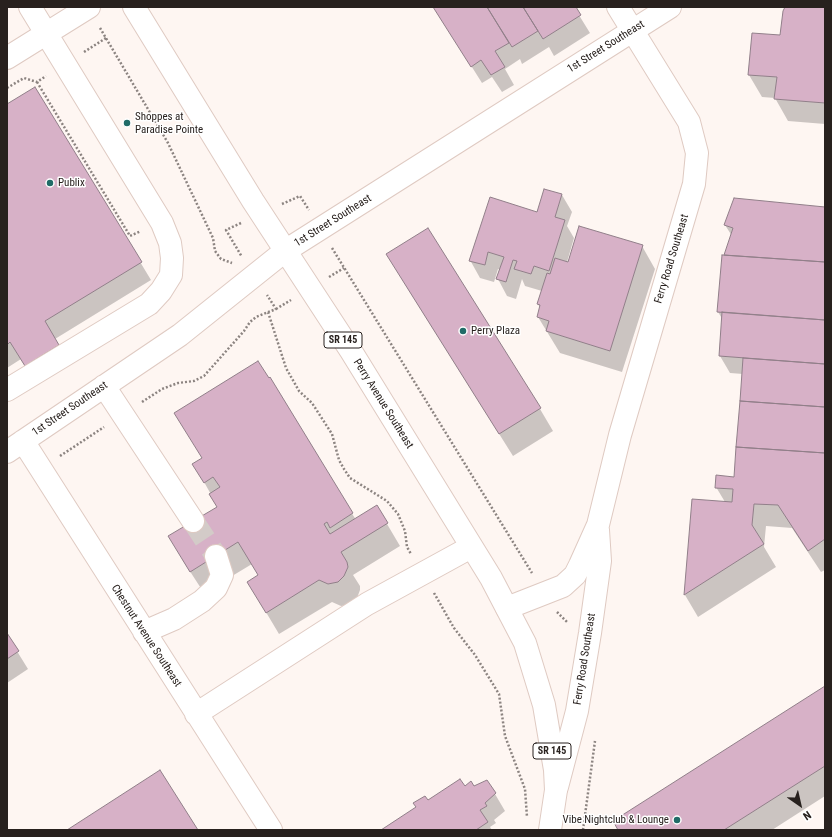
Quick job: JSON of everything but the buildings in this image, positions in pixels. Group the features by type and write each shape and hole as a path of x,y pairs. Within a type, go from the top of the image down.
{"street":[{"path":"7,390 148,304 161,291 171,275 172,258 170,243 162,223 30,7"},
{"path":"7,58 89,7"},
{"name":"Perry Avenue Southeast","path":"134,7 285,251 351,351 472,547 525,643 544,705 555,770 556,790 550,830"},
{"name":"Ferry Road Southeast","path":"507,608 563,586 575,575 598,525 620,435 694,184 698,153 689,122 618,7"},
{"name":"1st Street Southeast","path":"15,447 180,335 285,251 670,7"},
{"path":"104,386 193,521"},
{"name":"Chestnut Avenue Southeast","path":"15,447 144,632 271,830"},
{"name":"Ferry Road Southeast","path":"556,790 577,711 591,625 600,560 598,525"},
{"path":"196,714 367,604 472,547"},
{"path":"144,632 174,619 202,601 216,588 222,574 216,556"}],"path":[{"path":"37,82 130,236 162,223"}],"tunnel":[{"path":"193,521 216,556"}],"place":[{"name":"Shoppes at Paradise Pointe","path":"127,123"},
{"name":"Publix","path":"50,183"},
{"name":"Perry Plaza","path":"463,331"},
{"name":"Vibe Nightclub & Lounge","path":"677,820"}]}
